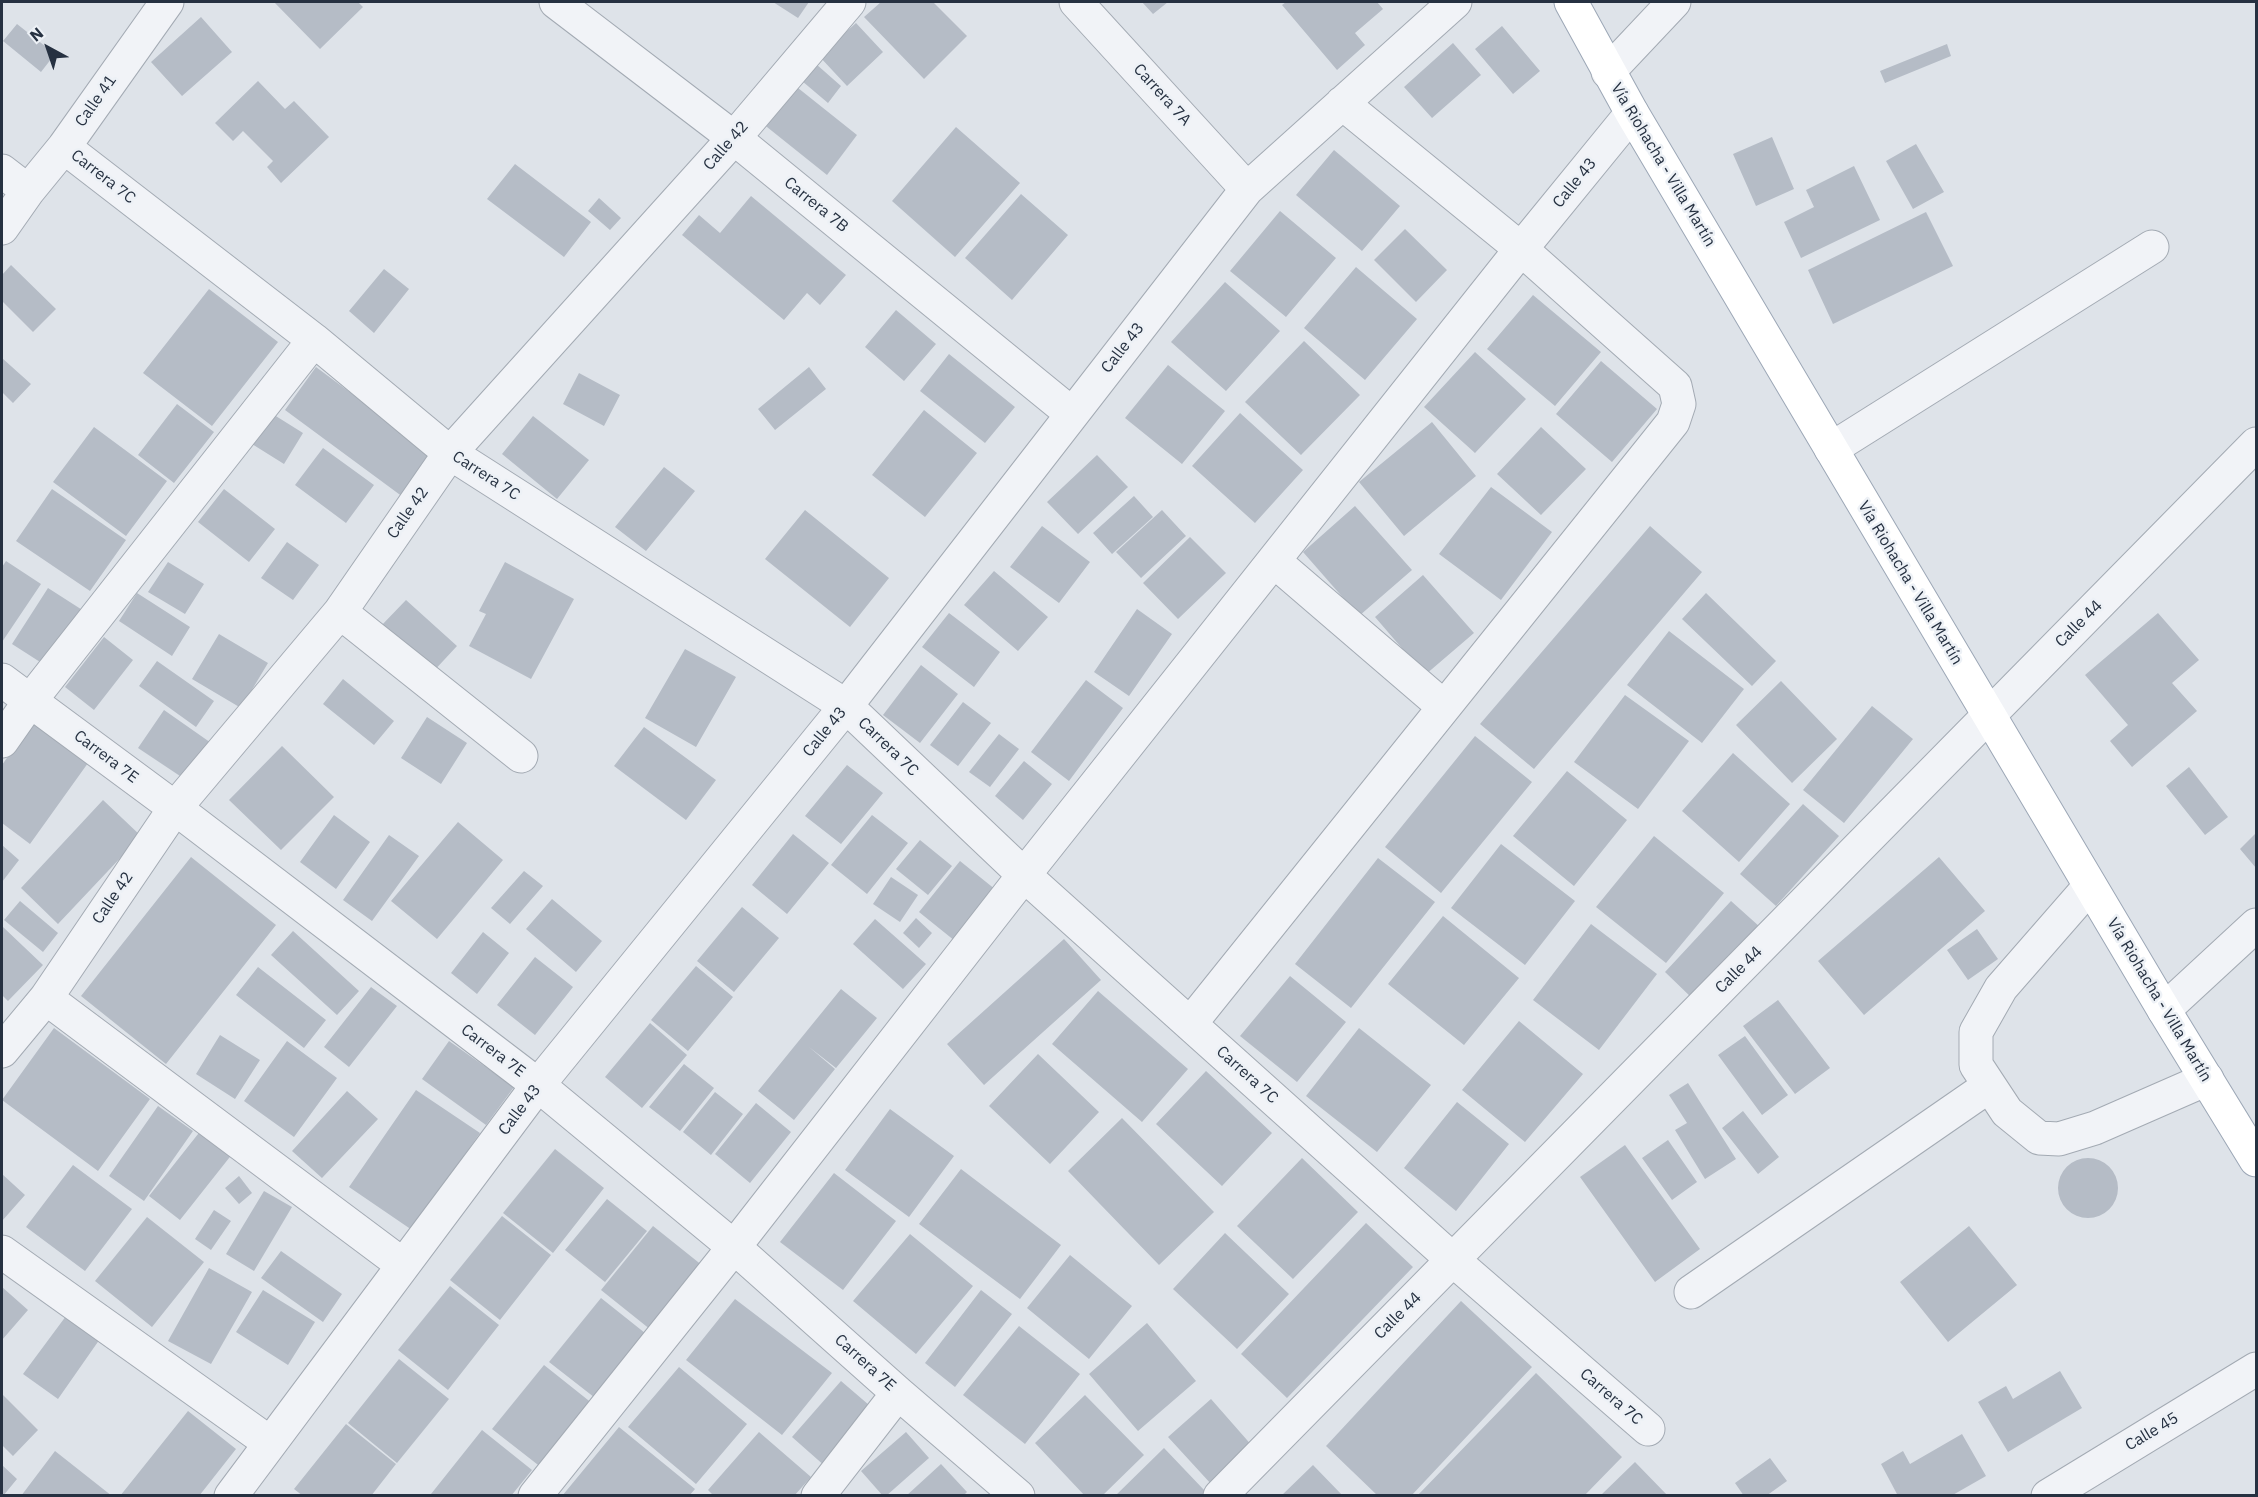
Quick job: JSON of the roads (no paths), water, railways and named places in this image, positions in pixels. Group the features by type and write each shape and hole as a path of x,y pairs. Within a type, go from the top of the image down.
{"main road":[{"name":"Vía Riohacha - Villa Martín","path":"1571,2 1632,113 2090,886 2256,1160"}],"street":[{"name":"Calle 41","path":"2,228 28,191 64,147 166,2"},
{"name":"Carrera 7B","path":"556,2 734,138 1072,414"},
{"name":"Calle 42","path":"2,1051 46,998 175,808 340,612 450,453 734,138 849,2"},
{"name":"Carrera 7A","path":"1076,2 1247,189"},
{"name":"Calle 43","path":"231,1496 538,1085 846,706 1247,189 1455,2"},
{"path":"1608,72 1674,2"},
{"path":"1190,1024 1673,422 1679,404 1675,386 1521,249 1342,103"},
{"name":"Calle 43","path":"535,1496 734,1247 1024,875 1521,249 1632,113"},
{"name":"Carrera 7C","path":"64,147 314,340 450,453 846,706 1024,875 1453,1260 1647,1429"},
{"path":"2,171 28,191"},
{"path":"1831,448 2152,247"},
{"path":"2,741 30,701 314,340"},
{"name":"Calle 44","path":"1220,1496 2256,444"},
{"path":"1274,561 1444,707"},
{"path":"340,612 521,756"},
{"name":"Carrera 7E","path":"2,680 175,808 538,1085 734,1247 1018,1496"},
{"path":"2090,886 2001,988 1976,1032 1976,1065 2007,1112 2039,1138 2059,1139 2095,1128 2206,1078"},
{"path":"2164,1010 2256,926"},
{"path":"46,998 404,1265"},
{"path":"1690,1292 1989,1086"},
{"path":"2,1252 270,1443"},
{"name":"Calle 45","path":"2048,1496 2256,1369"},
{"path":"818,1496 898,1393"}]}
